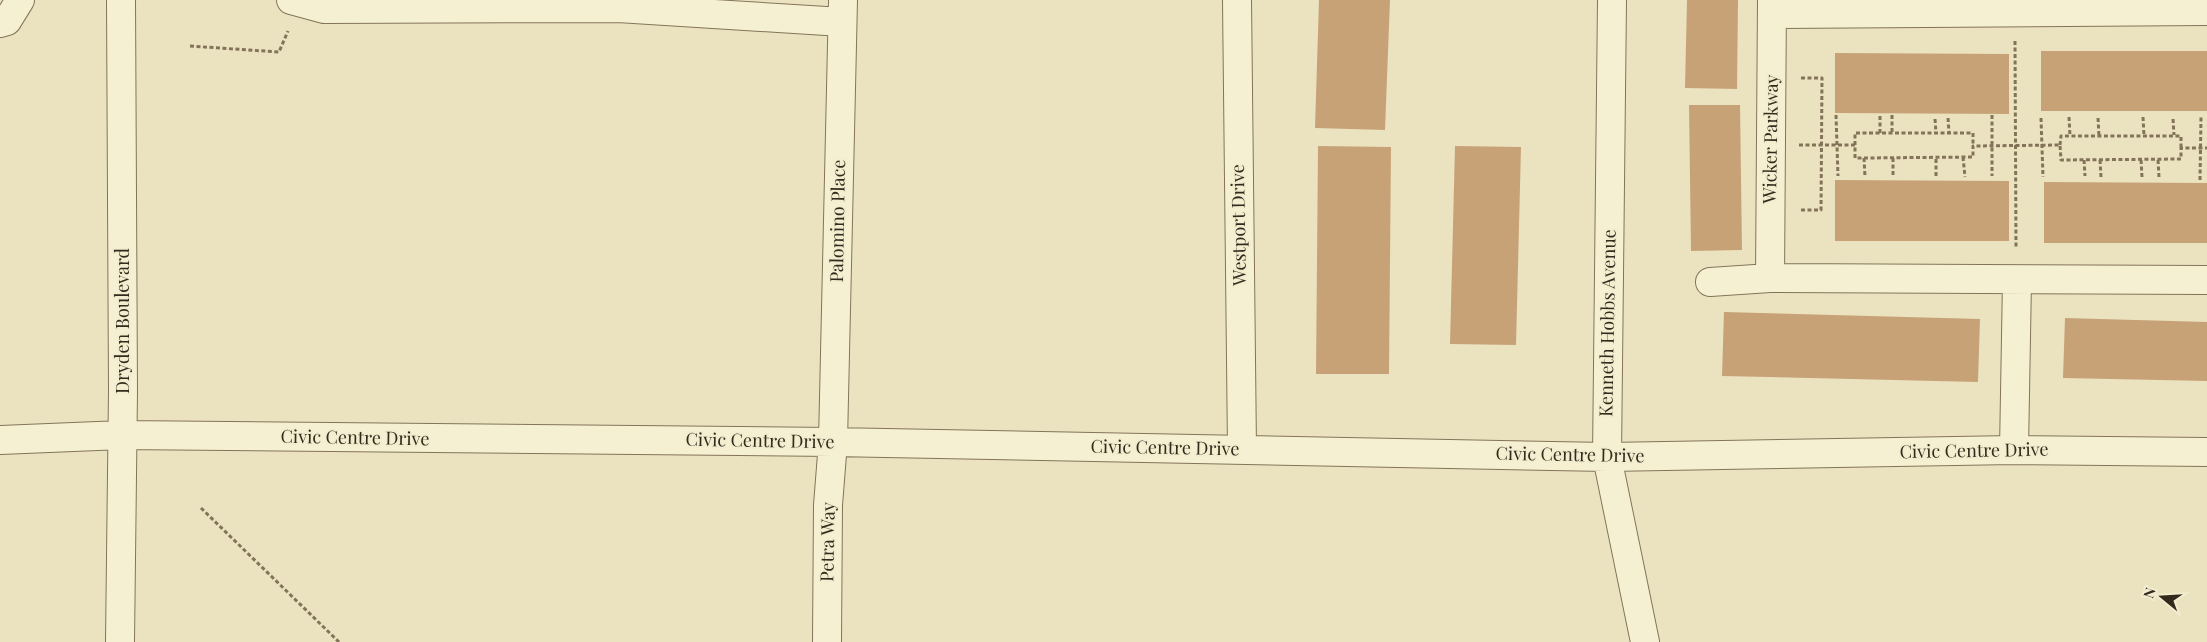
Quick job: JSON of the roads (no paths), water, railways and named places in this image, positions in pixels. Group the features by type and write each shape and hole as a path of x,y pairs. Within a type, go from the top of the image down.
{"street":[{"path":"0,23 7,21 20,0"},
{"name":"Dryden Boulevard","path":"120,642 122,435 121,0"},
{"name":"Westport Drive","path":"1237,0 1242,449"},
{"name":"Kenneth Hobbs Avenue","path":"1612,0 1607,457 1645,642"},
{"path":"296,1 324,9 618,8 842,11"},
{"path":"1772,7 2015,12 2207,11"},
{"name":"Wicker Parkway","path":"1770,278 1772,7"},
{"name":"Palomino Place","path":"833,442 842,11"},
{"path":"1710,282 1770,278 2207,280"},
{"path":"2014,450 2017,280"},
{"name":"Civic Centre Drive","path":"0,440 122,435 833,442 1607,457 2014,450 2207,452"},
{"name":"Petra Way","path":"827,642 828,505 833,442"}]}
